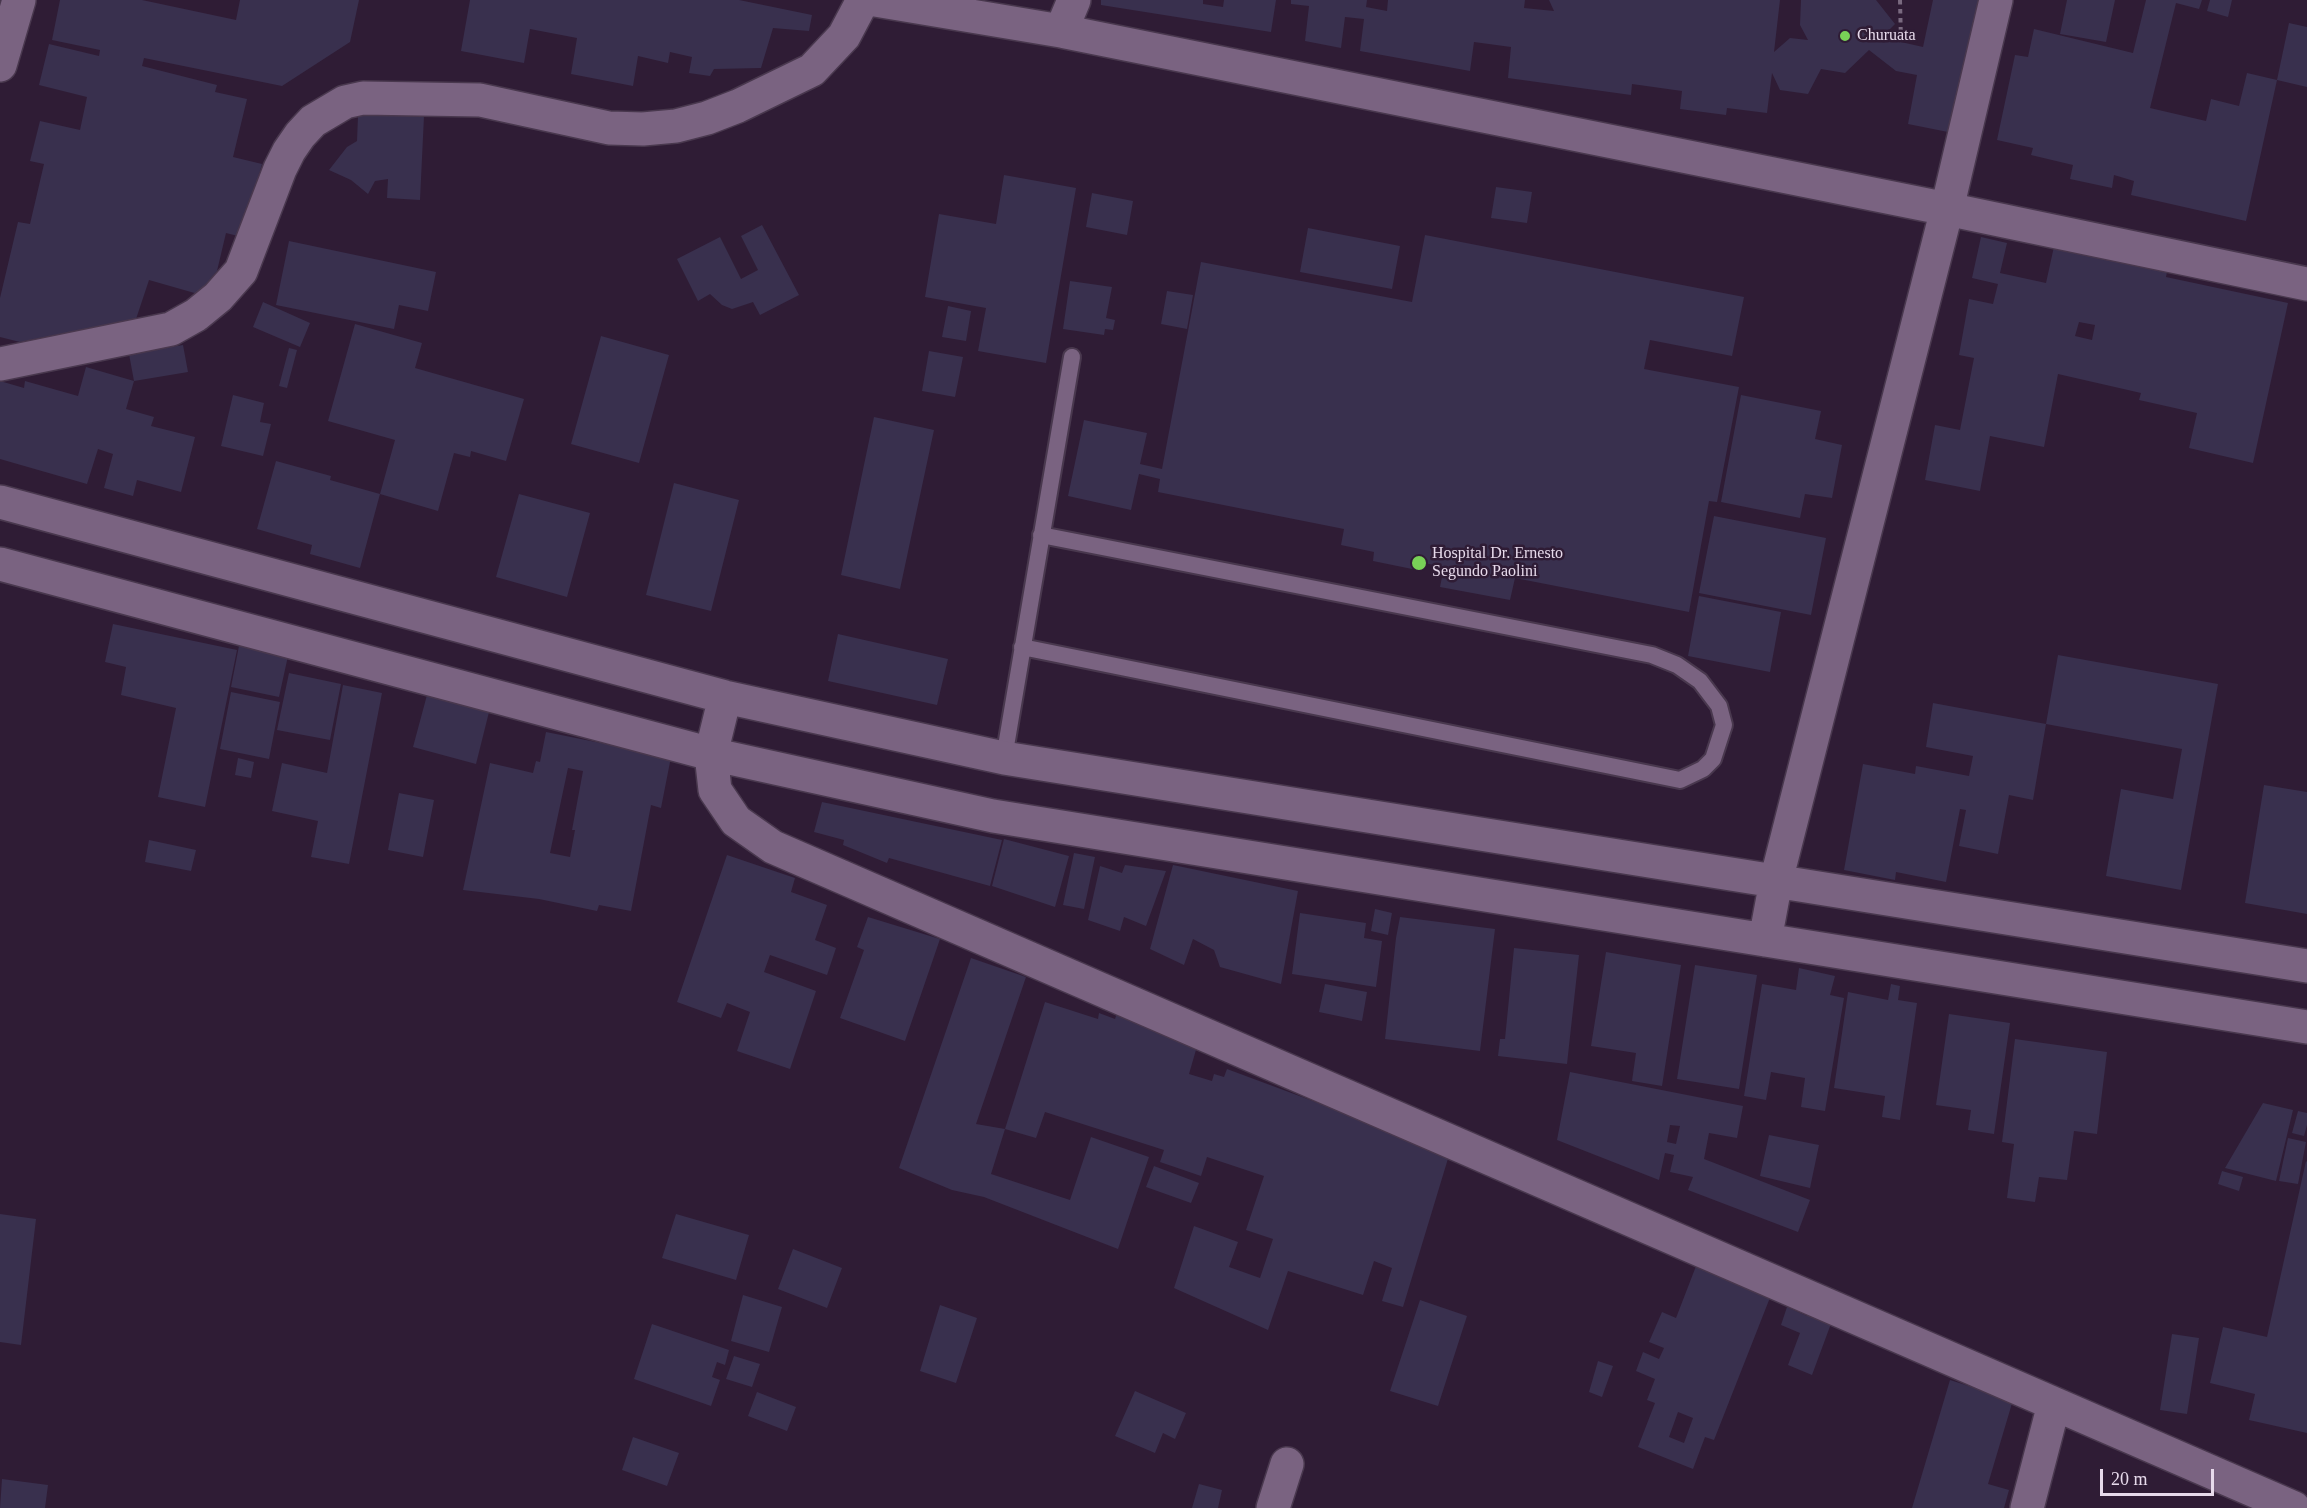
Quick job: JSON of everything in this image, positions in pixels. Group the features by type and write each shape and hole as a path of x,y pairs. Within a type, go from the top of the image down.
{"street":[{"path":"0,65 19,0"},
{"path":"1061,31 1074,0"},
{"path":"1764,940 1776,881 1947,209 1996,0"},
{"path":"0,364 171,329 196,315 218,297 241,271 288,151 313,121 345,102 363,98 480,100 609,128 643,129 676,126 708,118 738,106 812,70 843,36 881,1 1061,31 1947,209 2307,284"},
{"path":"0,502 725,697 1004,758 2307,966"},
{"path":"0,564 711,754 993,816 2307,1027"},
{"path":"725,697 711,754 715,790 736,821 773,847 2294,1508"},
{"path":"2027,1508 2054,1404"},
{"path":"1273,1508 1287,1464"}],"lane":[{"path":"1004,758 1072,357"},
{"path":"1022,647 1680,780 1703,769 1713,759 1724,725 1719,706 1700,681 1677,665 1652,655 1041,535"}],"path":[{"path":"1900,0 1901,42"}],"building":[{"path":"60,0 142,0 236,20 240,0 359,0 350,42 282,86 144,58 142,66 217,85 215,92 247,99 233,157 262,164 242,237 226,233 217,271 198,294 149,280 136,319 20,342 0,337 0,298 18,222 30,224 44,164 30,161 40,121 80,130 87,97 39,85 49,44 99,56 100,50 52,40"},
{"path":"470,0 739,0 812,15 809,31 773,28 761,68 714,69 710,76 689,73 692,57 670,52 668,63 638,56 633,86 571,74 577,38 530,29 524,63 461,51"},
{"path":"1101,0 1203,0 1203,4 1223,7 1224,0 1276,0 1271,32 1101,5"},
{"path":"1291,0 1367,0 1366,7 1387,11 1388,0 1525,0 1524,8 1554,11 1549,0 1780,0 1774,52 1790,38 1808,40 1800,25 1801,0 1876,0 1895,24 1888,31 1901,42 1923,47 1933,0 1980,0 1948,132 1908,124 1917,75 1896,71 1869,50 1845,73 1821,69 1808,94 1780,90 1772,73 1767,113 1727,108 1726,115 1680,109 1682,91 1632,84 1631,95 1508,78 1511,47 1474,42 1470,71 1360,51 1364,19 1345,17 1341,48 1305,41 1309,6 1291,4"},
{"path":"2067,0 2115,0 2106,42 2060,34"},
{"path":"2146,0 2202,0 2199,9 2176,3 2150,108 2206,121 2211,99 2239,106 2247,73 2277,80 2246,221 2131,195 2134,181 2114,175 2112,188 2070,179 2073,165 2031,155 2033,148 1997,140 2015,55 2028,57 2034,29 2133,53"},
{"path":"2210,0 2232,0 2228,17 2207,11"},
{"path":"2289,23 2307,27 2307,87 2277,80"},
{"path":"358,116 424,116 420,200 387,198 388,179 375,181 368,194 351,180 329,170 347,147 357,141"},
{"path":"1004,175 1076,188 1046,363 978,351 986,308 925,297 939,214 996,224"},
{"path":"1496,187 1532,192 1527,223 1491,218"},
{"path":"1092,193 1133,201 1127,235 1086,227"},
{"path":"762,225 799,295 760,315 753,302 732,309 722,305 710,294 698,301 677,259 720,237 741,279 758,270 741,236"},
{"path":"1308,228 1400,246 1392,289 1300,272"},
{"path":"1425,235 1744,297 1732,356 1650,340 1644,369 1739,387 1717,502 1709,501 1689,612 1515,578 1510,600 1440,587 1444,567 1419,562 1417,570 1373,561 1374,552 1341,545 1344,529 1158,492 1160,479 1139,474 1131,510 1068,496 1084,420 1147,433 1140,464 1162,469 1201,262 1412,302"},
{"path":"1981,237 2007,243 2000,273 2046,283 2055,242 2168,267 2166,277 2288,303 2253,463 2189,448 2197,413 2139,400 2141,393 2058,374 2044,447 1990,436 1980,491 1925,480 1935,425 1960,430 1974,358 1959,355 1969,299 1993,304 1998,284 1972,278","holes":["2079,322 2095,325 2092,340 2075,336"]},
{"path":"289,241 436,272 428,311 399,305 394,329 276,305"},
{"path":"1070,281 1112,287 1106,318 1115,320 1113,330 1105,329 1104,335 1063,329"},
{"path":"1167,291 1193,295 1187,329 1161,324"},
{"path":"263,302 310,323 300,347 253,327"},
{"path":"948,306 971,311 966,341 942,337"},
{"path":"355,324 422,343 415,368 524,399 506,461 471,451 470,457 454,453 438,511 380,494 395,440 328,421"},
{"path":"601,336 669,355 639,463 571,444"},
{"path":"183,345 188,372 134,381 129,354"},
{"path":"289,348 297,350 287,388 279,386"},
{"path":"929,351 963,357 955,397 922,391"},
{"path":"86,367 134,381 126,409 154,417 151,426 195,437 181,492 137,480 133,496 104,488 113,454 98,449 87,484 0,459 0,381 24,388 25,381 78,396"},
{"path":"233,395 264,403 260,422 271,424 263,456 221,446"},
{"path":"1741,395 1821,411 1815,439 1842,445 1832,498 1805,494 1800,518 1721,502"},
{"path":"874,417 934,430 900,589 841,575"},
{"path":"276,461 331,476 330,480 380,494 360,568 310,554 312,545 257,529"},
{"path":"674,483 739,500 711,611 646,595"},
{"path":"519,494 590,513 567,597 496,577"},
{"path":"1714,516 1826,538 1811,615 1699,593"},
{"path":"1699,596 1781,612 1770,672 1688,656"},
{"path":"113,624 237,650 205,807 158,797 176,708 121,695 126,667 105,662"},
{"path":"838,634 948,659 937,705 828,681"},
{"path":"239,646 288,656 279,697 231,687"},
{"path":"2058,655 2218,684 2181,890 2106,876 2121,789 2173,799 2182,749 2046,724"},
{"path":"289,673 341,684 330,740 277,730"},
{"path":"343,685 382,693 349,864 311,857 318,821 272,811 282,763 327,773"},
{"path":"231,692 280,702 269,759 220,749"},
{"path":"427,695 489,712 476,764 413,747"},
{"path":"1933,703 2046,724 2033,800 2009,795 1998,854 1959,846 1966,810 1960,809 1946,882 1896,872 1895,880 1844,870 1863,764 1915,774 1916,766 1969,776 1973,756 1926,747"},
{"path":"546,732 671,757 661,808 651,805 631,911 599,905 597,911 539,899 463,890 490,763 533,773 536,761 540,762","holes":["568,768 583,771 572,830 575,830 570,857 550,853"]},
{"path":"238,758 254,762 251,778 235,775"},
{"path":"2264,785 2307,792 2307,914 2245,903"},
{"path":"399,793 434,800 423,857 388,850"},
{"path":"822,802 1002,840 990,886 889,858 887,863 843,845 844,840 814,832"},
{"path":"1004,839 1069,856 1055,907 992,886"},
{"path":"149,840 196,850 191,871 145,862"},
{"path":"1074,853 1095,857 1084,909 1063,905"},
{"path":"727,855 795,878 791,892 827,905 815,940 836,948 827,975 770,955 764,972 816,991 790,1069 737,1051 750,1012 727,1003 721,1018 677,1002"},
{"path":"1125,865 1166,871 1146,926 1124,917 1120,931 1088,920 1100,866 1122,873"},
{"path":"1173,865 1298,891 1281,984 1220,967 1214,950 1193,939 1184,965 1150,949"},
{"path":"1375,909 1392,913 1388,935 1371,931"},
{"path":"1300,913 1366,923 1364,938 1382,941 1376,987 1292,974"},
{"path":"868,917 940,939 905,1041 840,1018 864,950 857,947"},
{"path":"1400,917 1495,929 1480,1051 1385,1039"},
{"path":"1514,948 1579,955 1567,1064 1498,1056 1500,1039 1505,1039"},
{"path":"1606,952 1681,965 1662,1086 1632,1081 1636,1053 1591,1046"},
{"path":"971,958 1026,977 976,1124 1005,1129 991,1174 1070,1200 1091,1137 1149,1157 1118,1249 984,1197 952,1190 899,1168"},
{"path":"1695,965 1757,975 1739,1089 1677,1079"},
{"path":"1799,968 1835,976 1830,995 1844,998 1825,1111 1801,1107 1805,1078 1771,1072 1766,1100 1744,1096 1762,984 1796,990"},
{"path":"1325,984 1367,992 1362,1021 1319,1012"},
{"path":"1891,984 1900,986 1898,1000 1917,1003 1900,1120 1882,1117 1885,1096 1834,1088 1848,992 1888,1000"},
{"path":"1045,1002 1098,1019 1099,1013 1115,1019 1118,1010 1200,1036 1189,1074 1212,1081 1214,1074 1224,1077 1227,1069 1450,1152 1403,1307 1382,1301 1392,1268 1374,1261 1363,1295 1288,1271 1268,1330 1174,1288 1194,1226 1238,1242 1229,1267 1260,1278 1273,1239 1246,1230 1264,1176 1207,1157 1201,1176 1160,1162 1164,1150 1045,1112 1036,1138 1005,1129"},
{"path":"1949,1014 2010,1023 1994,1134 1968,1130 1971,1110 1936,1105"},
{"path":"2015,1039 2107,1052 2097,1134 2074,1131 2067,1180 2039,1177 2035,1202 2007,1198 2014,1144 2002,1142"},
{"path":"1570,1072 1743,1106 1737,1138 1709,1133 1704,1159 1810,1200 1798,1232 1688,1190 1693,1177 1670,1172 1674,1155 1665,1153 1659,1180 1557,1140","holes":["1670,1125 1680,1126 1676,1144 1667,1142"]},
{"path":"2263,1103 2293,1110 2276,1181 2225,1168"},
{"path":"2298,1111 2307,1113 2304,1136 2292,1133"},
{"path":"1769,1135 1819,1145 1810,1188 1760,1176"},
{"path":"2288,1138 2306,1142 2298,1184 2279,1181"},
{"path":"2306,1161 2307,1433 2249,1420 2255,1394 2210,1383 2223,1327 2267,1337"},
{"path":"1154,1166 1199,1183 1191,1203 1146,1187"},
{"path":"2222,1171 2243,1177 2239,1191 2218,1184"},
{"path":"0,1214 36,1219 21,1345 0,1342"},
{"path":"676,1214 749,1235 736,1280 662,1258"},
{"path":"793,1249 842,1268 827,1308 778,1289"},
{"path":"1698,1261 1773,1290 1714,1440 1705,1437 1693,1469 1638,1447 1655,1403 1647,1400 1655,1379 1636,1371 1643,1352 1659,1359 1664,1348 1649,1342 1662,1312 1676,1318","holes":["1678,1412 1693,1418 1684,1443 1669,1437"]},
{"path":"743,1295 782,1307 769,1352 731,1341"},
{"path":"1420,1300 1467,1316 1438,1406 1390,1391"},
{"path":"940,1305 977,1318 956,1383 920,1371"},
{"path":"1787,1307 1807,1316 1808,1311 1832,1321 1812,1375 1788,1365 1800,1333 1781,1325"},
{"path":"652,1324 729,1350 725,1365 717,1362 712,1377 720,1380 711,1406 634,1379"},
{"path":"2172,1334 2199,1338 2187,1414 2160,1410"},
{"path":"734,1356 760,1364 752,1387 726,1379"},
{"path":"1598,1361 1613,1366 1602,1397 1589,1392"},
{"path":"1950,1380 2013,1400 1988,1484 2009,1490 2004,1508 1912,1508"},
{"path":"1135,1391 1186,1413 1175,1439 1163,1433 1155,1453 1115,1436"},
{"path":"757,1392 796,1407 787,1431 748,1416"},
{"path":"633,1437 679,1453 667,1486 622,1470"},
{"path":"2,1479 48,1485 45,1508 0,1508"},
{"path":"1199,1484 1222,1490 1218,1508 1192,1508"}],"place":[{"name":"Churuata","path":"1845,36"},
{"name":"Hospital Dr. Ernesto Segundo Paolini","path":"1419,563"}]}
